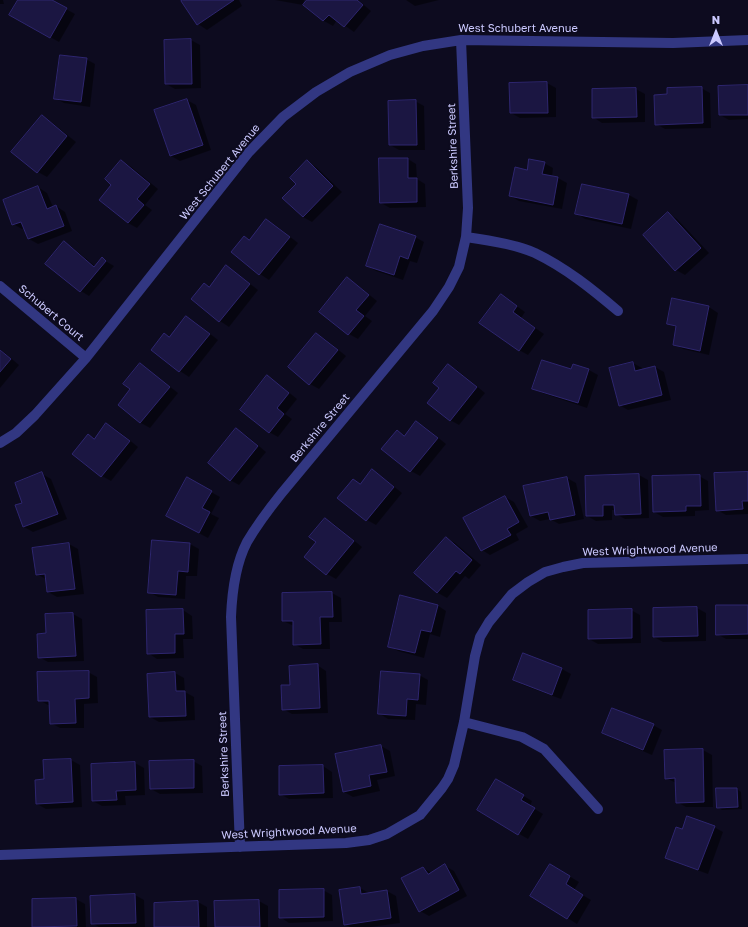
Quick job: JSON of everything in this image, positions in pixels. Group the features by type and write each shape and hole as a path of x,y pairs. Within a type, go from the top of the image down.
{"street":[{"name":"West Schubert Avenue","path":"0,443 16,433 35,415 86,358 249,152 283,117 316,92 357,70 390,55 423,46 461,40 673,43 748,40"},
{"name":"Berkshire Street","path":"240,847 231,617 232,593 238,566 247,543 260,521 433,311 449,287 459,266 466,238 468,208 461,40"},
{"path":"466,238 495,241 534,252 576,276 618,311"},
{"name":"Schubert Court","path":"0,286 86,358"},
{"name":"West Wrightwood Avenue","path":"0,855 346,843 369,840 387,834 420,815 442,788 454,765 464,722 475,656 480,637 489,622 512,594 545,572 583,562 748,559"},
{"path":"464,722 522,737 544,749 598,809"}],"building":[{"path":"18,0 52,0 67,8 50,38 9,15"},
{"path":"234,0 197,25 181,1"},
{"path":"307,0 357,0 363,5 344,27 329,15 323,21 303,5"},
{"path":"191,39 192,84 165,84 164,40"},
{"path":"60,55 87,58 81,102 54,99"},
{"path":"547,82 548,113 510,113 509,83"},
{"path":"748,85 748,115 719,115 718,86"},
{"path":"702,87 703,123 655,125 654,95 667,94 667,88"},
{"path":"636,88 637,117 592,118 592,89"},
{"path":"187,99 203,145 170,156 154,110"},
{"path":"416,100 417,145 389,145 388,101"},
{"path":"42,115 67,136 37,173 11,152"},
{"path":"379,158 408,158 408,178 417,178 417,202 380,203"},
{"path":"529,159 545,162 542,174 558,177 553,205 509,196 515,167 527,170"},
{"path":"121,160 150,184 137,199 144,205 128,223 99,200 111,185 105,179"},
{"path":"307,160 333,186 303,217 282,198 296,184 290,178"},
{"path":"582,184 629,194 622,224 575,214"},
{"path":"38,186 47,209 56,205 64,226 28,239 21,222 12,225 3,200"},
{"path":"668,212 701,248 675,271 643,235"},
{"path":"266,219 290,237 259,275 231,252 244,236 249,240"},
{"path":"380,224 416,236 408,259 400,256 394,275 366,266"},
{"path":"64,241 94,267 102,257 106,261 80,292 45,264"},
{"path":"226,265 250,284 219,322 191,299 204,283 209,287"},
{"path":"347,277 369,295 356,310 364,316 348,335 319,312"},
{"path":"501,294 517,306 513,312 535,328 519,351 479,323"},
{"path":"672,298 709,306 700,351 673,345 676,326 667,324"},
{"path":"186,316 210,334 179,372 151,350 164,333 169,337"},
{"path":"316,333 338,350 309,385 288,367"},
{"path":"0,350 11,359 0,372"},
{"path":"542,360 571,369 573,364 589,369 578,403 532,389"},
{"path":"633,362 635,371 655,366 662,395 619,406 609,368"},
{"path":"140,363 170,387 140,423 118,405 130,389 123,384"},
{"path":"448,364 477,387 450,421 427,403 439,388 433,383"},
{"path":"267,375 289,393 277,408 284,414 269,433 240,410"},
{"path":"416,421 438,438 410,472 381,449 397,430 404,436"},
{"path":"106,423 130,441 101,477 72,454 88,434 94,439"},
{"path":"236,428 258,446 230,481 208,463"},
{"path":"372,469 394,487 366,521 337,498 353,479 360,484"},
{"path":"42,472 58,514 23,527 15,505 22,503 15,483"},
{"path":"748,472 748,501 742,501 743,509 716,511 714,473"},
{"path":"639,474 641,514 615,515 614,505 603,505 603,516 586,516 585,476"},
{"path":"700,475 701,506 686,506 686,511 653,512 652,476"},
{"path":"187,477 212,491 202,508 210,512 199,533 166,516"},
{"path":"567,477 575,515 550,520 548,512 530,516 523,486"},
{"path":"505,496 519,522 507,529 511,535 481,551 463,518"},
{"path":"325,518 354,541 326,575 304,557 316,542 309,537"},
{"path":"446,537 472,560 460,574 456,571 437,593 414,573"},
{"path":"152,540 190,543 188,572 178,571 176,595 148,593"},
{"path":"69,543 75,589 47,592 45,574 36,575 32,548"},
{"path":"332,592 333,617 320,617 321,644 293,645 293,621 282,621 282,593"},
{"path":"400,595 438,605 431,632 421,630 415,653 388,647"},
{"path":"716,605 748,605 748,634 716,635"},
{"path":"697,607 698,636 653,637 653,608"},
{"path":"183,609 184,634 175,634 175,653 147,654 146,610"},
{"path":"632,609 632,638 588,639 588,610"},
{"path":"73,613 76,656 38,658 37,634 46,633 45,614"},
{"path":"523,653 562,668 552,695 513,680"},
{"path":"318,664 320,708 282,710 281,685 290,685 289,666"},
{"path":"89,671 89,698 75,699 76,723 50,724 49,701 38,701 37,672"},
{"path":"381,671 420,674 418,700 407,699 406,716 378,714"},
{"path":"175,672 176,691 185,691 186,716 149,717 147,674"},
{"path":"612,708 654,724 643,750 602,733"},
{"path":"381,745 387,772 369,775 371,786 343,792 335,754"},
{"path":"703,749 704,802 676,803 675,778 665,779 664,750"},
{"path":"71,759 73,802 36,804 35,780 44,779 43,760"},
{"path":"194,760 194,788 150,789 149,761"},
{"path":"135,762 136,790 116,791 117,800 92,801 91,764"},
{"path":"323,765 324,793 279,795 279,766"},
{"path":"496,779 524,795 521,800 535,808 518,835 477,810"},
{"path":"716,788 737,788 738,807 717,808"},
{"path":"687,816 715,826 698,870 665,858 676,827 682,829"},
{"path":"445,864 459,890 419,912 401,878 423,867 428,874"},
{"path":"550,864 570,876 566,884 583,895 567,919 530,896"},
{"path":"360,887 361,894 387,890 391,918 344,925 339,890"},
{"path":"324,889 324,917 279,918 279,890"},
{"path":"135,894 136,923 91,924 90,896"},
{"path":"76,898 77,926 32,927 32,899"},
{"path":"259,900 260,927 215,927 214,901"},
{"path":"198,901 199,927 154,927 154,903"}]}
